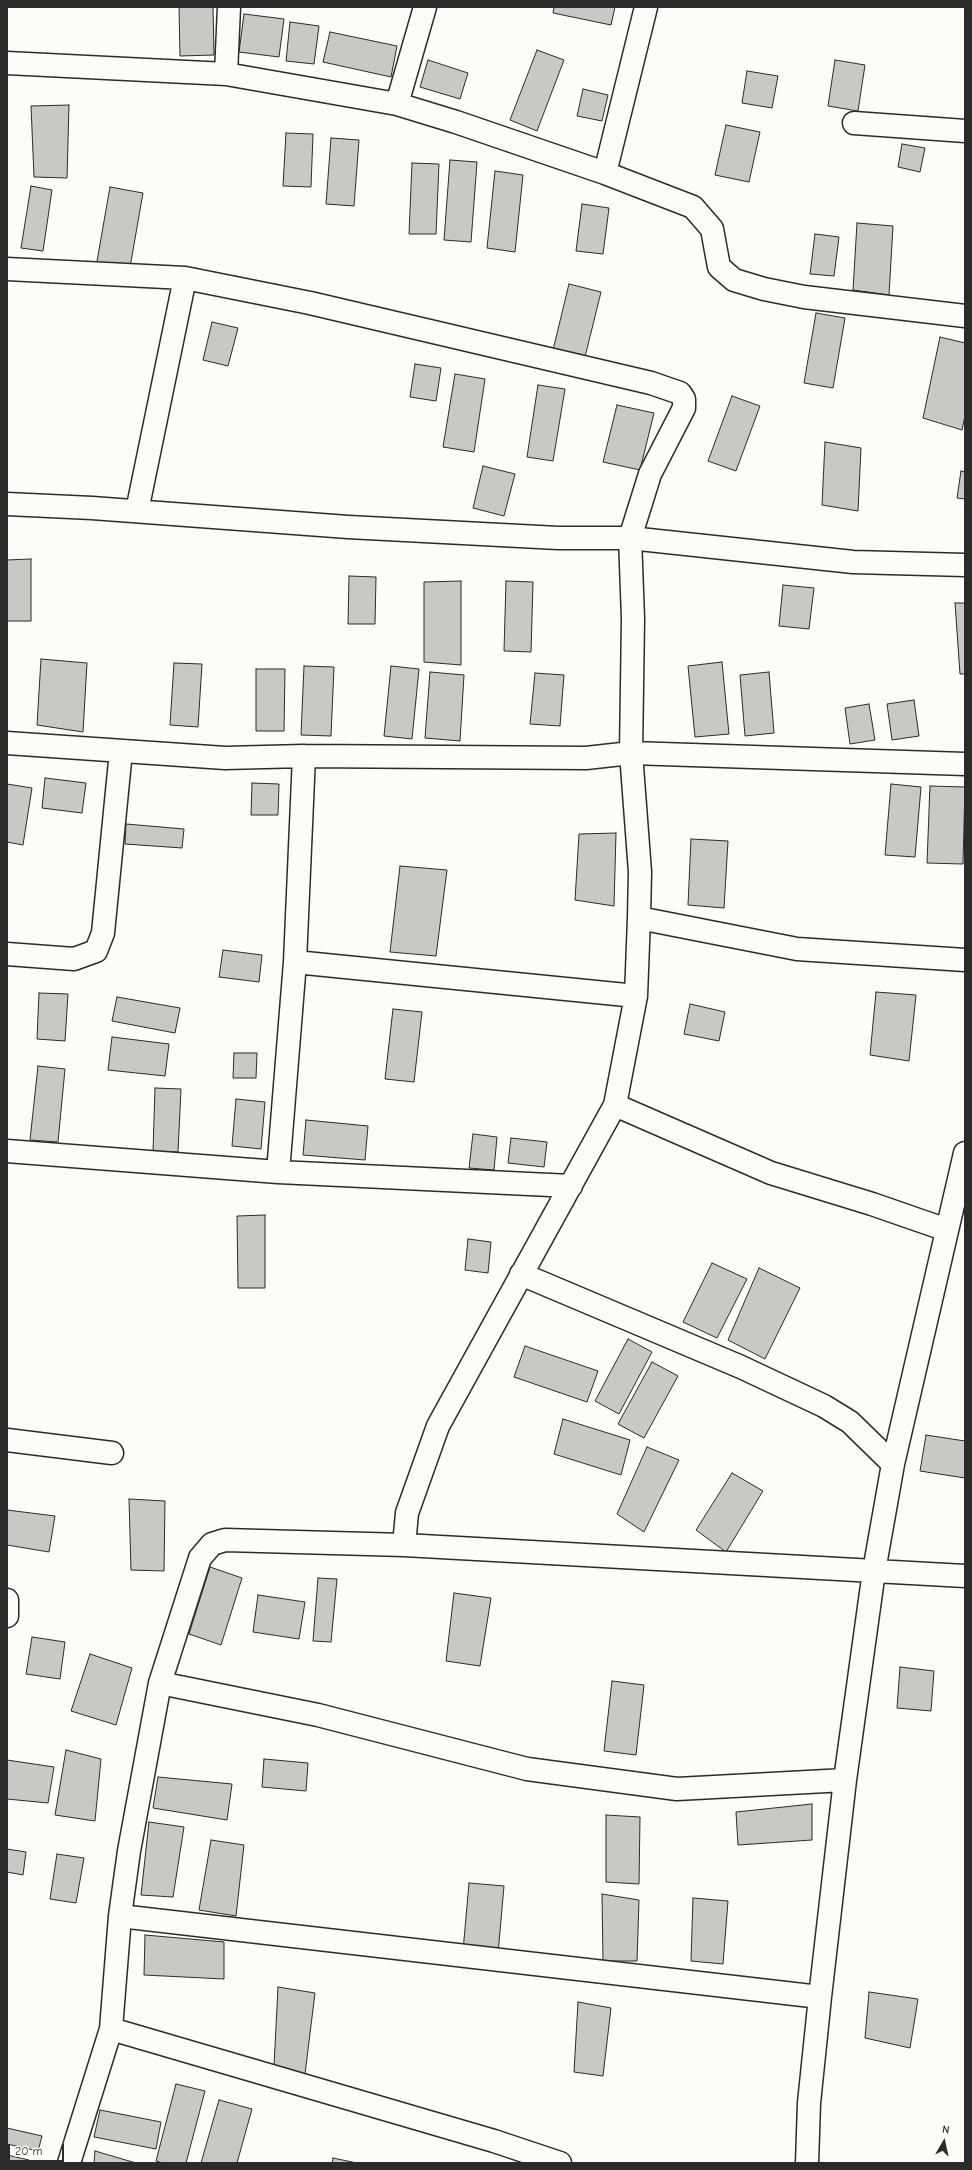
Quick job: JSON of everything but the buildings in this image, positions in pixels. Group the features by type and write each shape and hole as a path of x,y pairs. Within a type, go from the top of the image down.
{"street":[{"path":"226,74 230,7"},
{"path":"397,104 425,7"},
{"path":"605,173 646,7"},
{"path":"7,63 226,74 397,104 456,122 605,173 693,207 712,229 719,267 734,280 764,289 804,297 965,316"},
{"path":"854,123 965,131"},
{"path":"7,270 185,278 310,303 643,381 680,393 684,399 684,408 650,474 630,538 633,618 631,753 640,872 639,918 636,996 614,1105 571,1186 438,1426 407,1513 404,1545"},
{"path":"137,511 185,278"},
{"path":"7,504 137,511 348,528 558,538 630,538 853,562 965,565"},
{"path":"7,743 225,758 304,756 586,758 631,753 965,764"},
{"path":"7,954 74,959 96,951 102,933 121,750"},
{"path":"278,1172 295,962 304,756"},
{"path":"639,918 797,949 965,960"},
{"path":"295,962 636,996"},
{"path":"614,1105 771,1173 872,1204 947,1230"},
{"path":"7,1151 278,1172 571,1186"},
{"path":"807,2163 809,2102 820,1996 845,1780 874,1571 892,1464 965,1153"},
{"path":"521,1274 741,1367 824,1406 850,1422 892,1464"},
{"path":"7,1440 112,1453"},
{"path":"69,2163 111,2029 120,1916 129,1851 160,1683 200,1558 212,1544 225,1540 404,1545 965,1576"},
{"path":"7,1600 7,1616"},
{"path":"160,1683 318,1715 527,1769 677,1789 845,1780"},
{"path":"120,1916 820,1996"},
{"path":"111,2029 494,2141 560,2163"}]}
